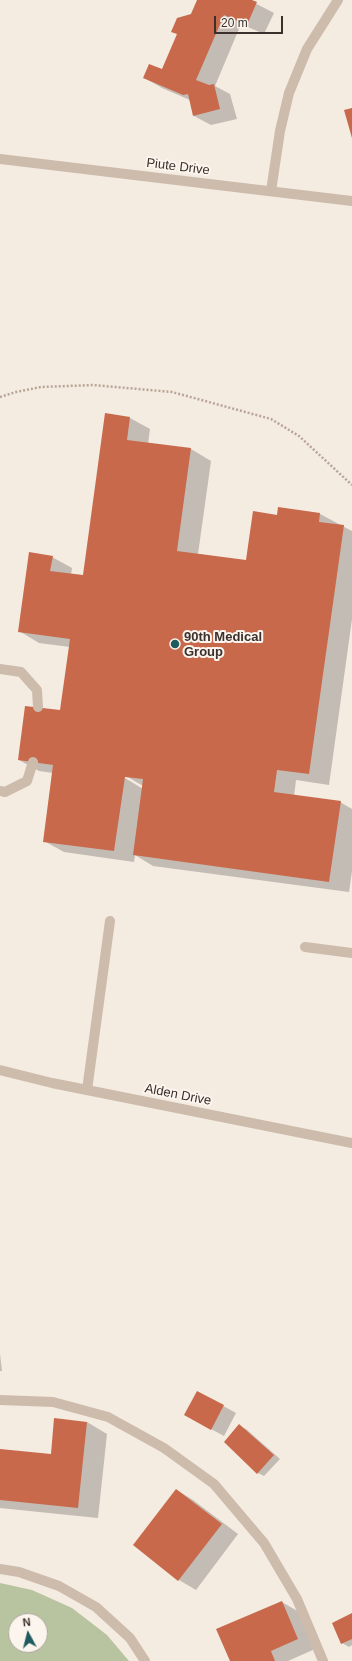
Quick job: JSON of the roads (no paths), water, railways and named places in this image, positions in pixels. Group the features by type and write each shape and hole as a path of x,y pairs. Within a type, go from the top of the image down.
{"street":[{"path":"271,191 280,131 289,93 307,49 338,0"},
{"name":"Piute Drive","path":"0,159 352,201"},
{"path":"0,669 21,672 37,690 38,707"},
{"path":"0,791 5,792 27,781 33,762"},
{"path":"86,1090 110,921"},
{"path":"305,947 352,954"},
{"name":"Alden Drive","path":"0,1070 86,1090 352,1142"},
{"path":"0,1400 53,1402 108,1417 164,1448 214,1484 264,1543 297,1598 322,1661"},
{"path":"0,1569 19,1572 59,1586 96,1607 130,1638 145,1661"}],"place":[{"name":"90th Medical Group","path":"175,644"}]}
